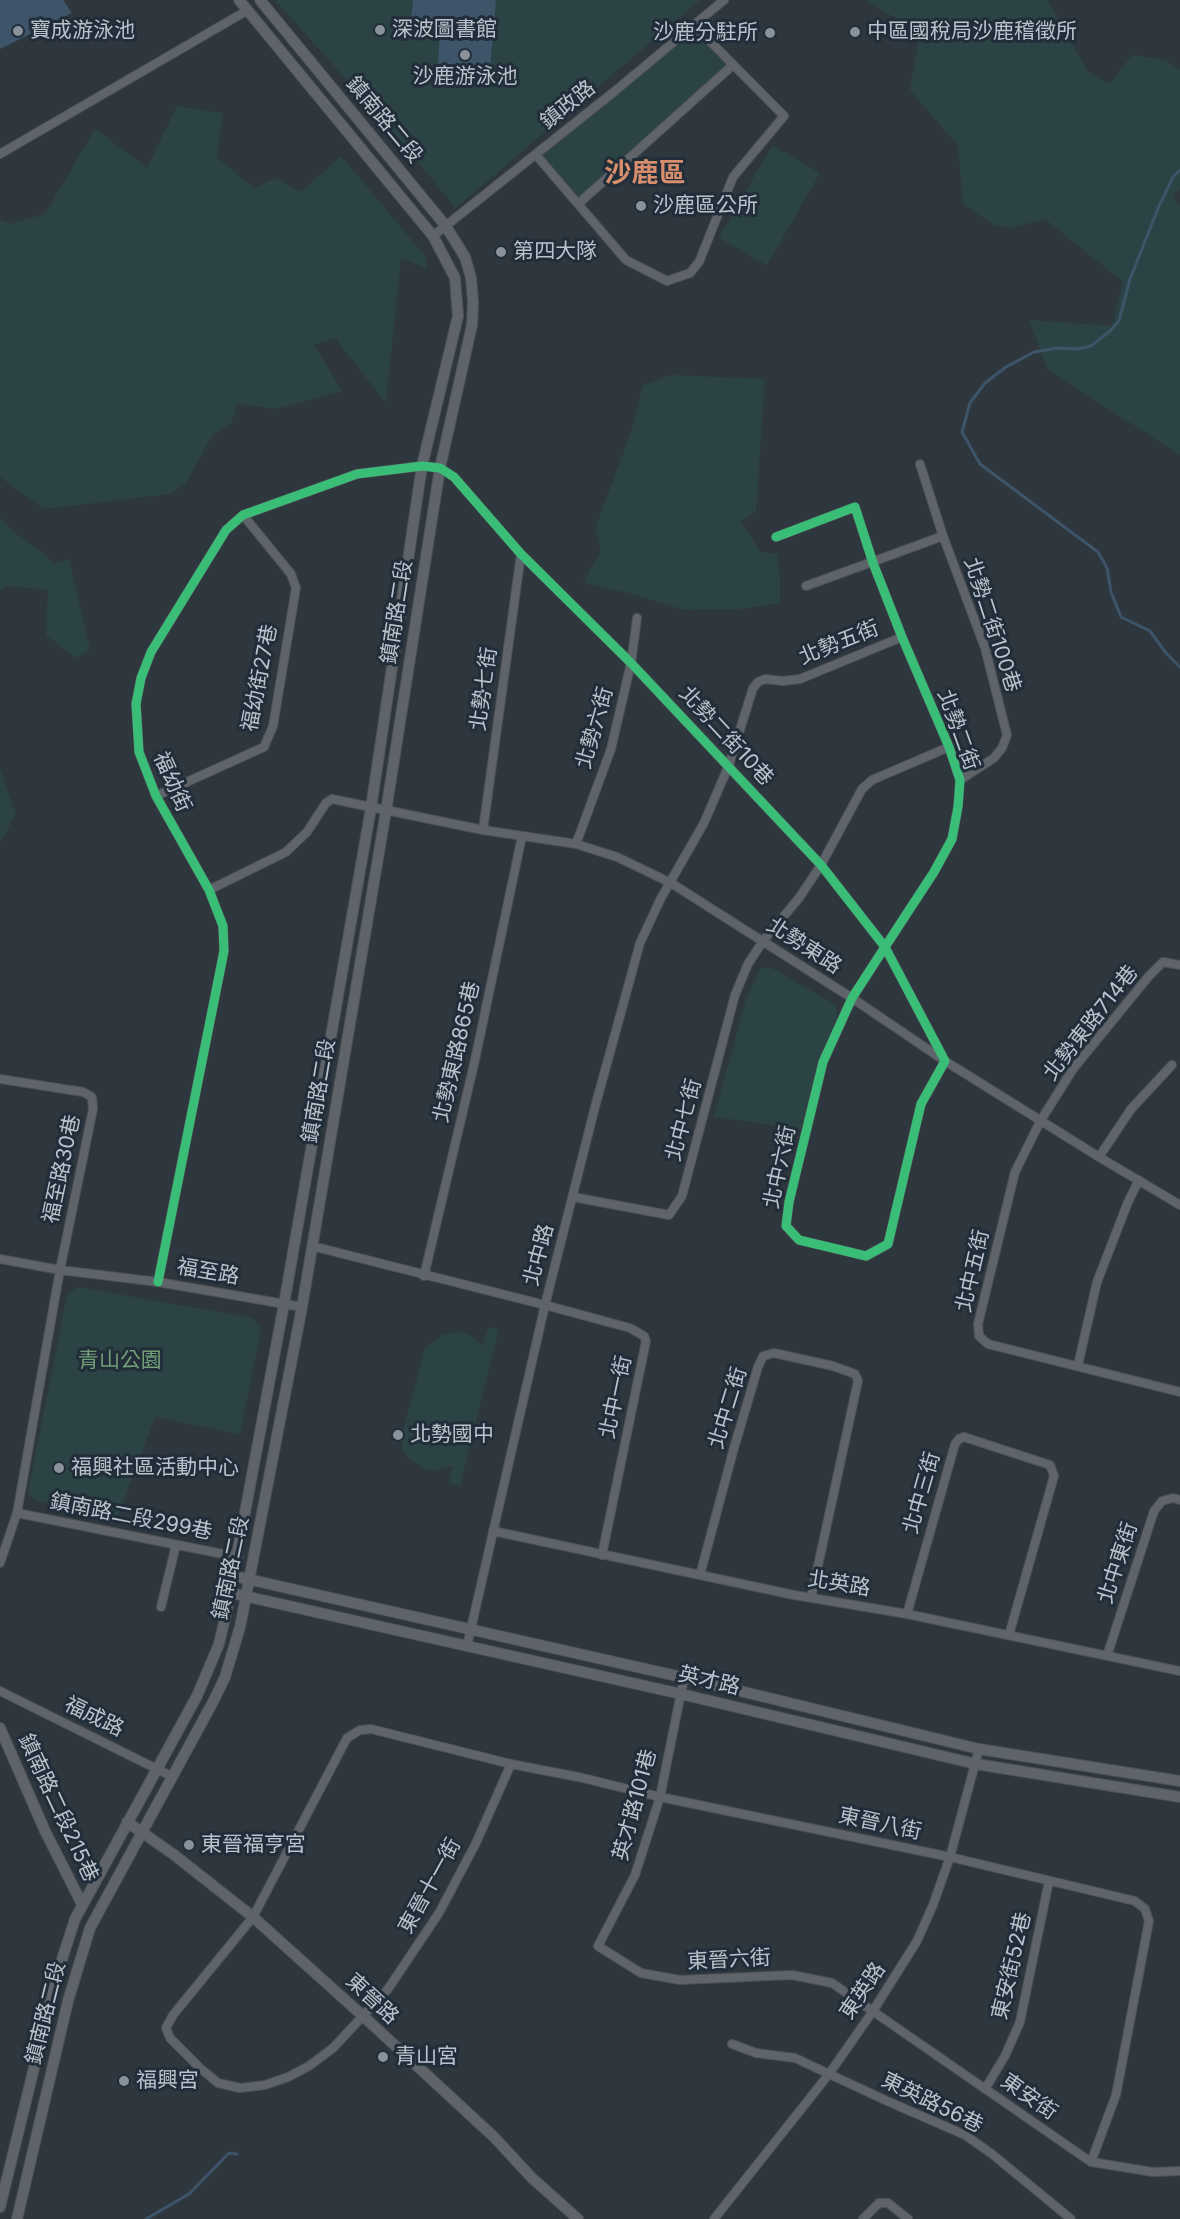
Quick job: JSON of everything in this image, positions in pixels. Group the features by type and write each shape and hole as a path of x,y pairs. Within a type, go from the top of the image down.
{"street":[{"name":"鎮南路二段","path":"0,2207 56,1978 75,1919 156,1768 198,1696 214,1660 231,1593 371,808 422,466 458,316 455,278 433,236 239,0"},
{"name":"鎮南路二段","path":"17,2219 68,2001 90,1928 225,1677 247,1596 302,1307 386,811 440,468 471,325 473,302 471,278 465,257 446,225 260,0"},
{"name":"鎮政路","path":"433,236 536,155 724,0"},
{"path":"0,154 248,10"},
{"path":"536,155 626,260 667,281 690,273 699,262 733,177 784,116 694,25"},
{"path":"578,204 733,65"},
{"name":"北勢二街100巷","path":"920,464 943,536 985,648 1006,735 1002,748 993,758 960,780"},
{"name":"福幼街","path":"158,1282 224,951 223,926 209,890 156,796 139,752 136,704 141,678 152,652 226,530 243,515 357,474 422,466 440,468"},
{"name":"北勢二街10巷","path":"440,468 454,477 521,554 631,663 821,865 885,946 945,1061"},
{"name":"北勢二街","path":"776,537 855,507 873,563 949,747 960,780 952,839 934,872 852,998"},
{"name":"福幼街27巷","path":"156,796 264,747 273,726 296,588 291,574 243,515"},
{"path":"806,586 943,536"},
{"name":"北勢七街","path":"483,830 521,554"},
{"name":"北勢六街","path":"576,844 611,749 631,663 637,618"},
{"name":"北勢五街","path":"671,883 704,823 729,765 753,688 758,682 765,679 783,681 800,679 902,637"},
{"path":"763,941 799,898 821,865 862,789 872,780 949,747"},
{"name":"北勢東路","path":"209,890 286,852 307,832 326,803 332,799 483,830 576,844 617,857 671,883 852,998 945,1061 1099,1157 1179,1202"},
{"name":"北勢東路865巷","path":"424,1276 475,1060 522,836"},
{"name":"北中路","path":"467,1646 545,1305 595,1107 640,944 661,898 671,883"},
{"name":"北中七街","path":"573,1197 669,1215 675,1208 682,1196 735,995 748,964 763,941"},
{"name":"北勢東路714巷","path":"1041,1120 1073,1070 1149,976 1164,962 1179,964"},
{"name":"北中六街","path":"852,998 823,1062 789,1202 786,1226 799,1240 867,1256 888,1244 921,1104 945,1061"},
{"path":"1099,1157 1131,1109 1172,1065"},
{"name":"福至路30巷","path":"0,1079 55,1086 83,1092 92,1097 93,1109 60,1270"},
{"name":"北中五街","path":"1041,1120 1015,1172 978,1324 979,1336 988,1344 1180,1392"},
{"path":"1078,1365 1097,1282 1139,1180"},
{"name":"北中一街","path":"312,1246 630,1328 644,1336 646,1341 602,1555"},
{"name":"福至路","path":"0,1259 60,1270 158,1282 302,1307"},
{"path":"0,1563 17,1513 60,1270"},
{"name":"北中二街","path":"700,1575 758,1367 764,1356 774,1353 833,1366 855,1374 858,1381 811,1598"},
{"name":"北中三街","path":"907,1614 955,1444 964,1437 1050,1465 1054,1476 1009,1635"},
{"name":"北中東街","path":"1107,1656 1154,1511 1162,1501 1173,1498 1180,1500"},
{"name":"鎮南路二段299巷","path":"17,1513 238,1557"},
{"name":"北英路","path":"493,1531 811,1598 907,1614 1180,1671"},
{"path":"161,1607 176,1545"},
{"name":"英才路","path":"234,1576 471,1628 979,1749 1180,1781"},
{"name":"英才路","path":"231,1593 681,1694 976,1764 1180,1797"},
{"name":"英才路101巷","path":"603,1936 635,1875 660,1797 684,1678"},
{"name":"福成路","path":"0,1691 171,1776"},
{"name":"鎮南路二段215巷","path":"0,1728 45,1831 82,1904"},
{"name":"東晉八街","path":"253,1917 342,1747 352,1735 360,1730 371,1729 660,1797 950,1857 1135,1902 1145,1909 1149,1921 1116,2096 1091,2162"},
{"name":"東英路","path":"714,2219 829,2074 873,2011 916,1941 933,1905 950,1857 979,1749"},
{"name":"東晉十一街","path":"253,1917 173,2015 166,2028 170,2038 218,2083 240,2088 265,2085 309,2066 333,2048 363,2016 404,1967 439,1912 476,1843 512,1764"},
{"name":"東晉路","path":"127,1822 253,1917 494,2137 532,2178 578,2219"},
{"name":"東安街52巷","path":"985,2089 1005,2056 1020,2022 1049,1881"},
{"name":"東晉六街","path":"603,1936 598,1946 640,1973 680,1980 792,1975 832,1983 873,2011"},
{"name":"東安街","path":"873,2011 1091,2162 1153,2172 1180,2171"},
{"name":"東英路56巷","path":"732,2044 756,2053 795,2058 965,2134 1071,2219"},
{"path":"863,2219 879,2203 888,2203 908,2219"}],"green space":[{"path":"275,0 700,0 456,208 377,114"},
{"path":"864,0 1048,0 1088,72 1110,84 1132,55 1165,60 1180,70 1180,189 1172,197 1180,205 1180,455 1048,370 1029,320 1112,326 1123,282 1045,219 1011,228 994,225 963,204 958,146 910,90 920,32"},
{"path":"693,29 728,64 580,198 541,155"},
{"path":"177,106 223,113 217,158 255,188 275,178 301,192 341,156 426,257 426,269 401,258 386,403 335,338 314,345 342,391 277,409 238,404 231,423 212,436 186,483 171,494 44,509 0,477 0,220 10,224 45,214 95,129 147,168"},
{"path":"772,145 820,173 767,265 719,238"},
{"path":"672,375 765,379 756,512 741,521 760,552 777,554 780,603 740,609 684,610 633,594 583,583 601,550 595,529 632,429 643,385"},
{"path":"0,517 14,532 42,552 54,564 69,559 90,650 76,658 46,635 48,590 6,586 0,592"},
{"path":"0,769 16,814 0,843"},
{"path":"770,967 836,1005 837,1020 820,1061 801,1129 714,1117 747,996 761,968"},
{"name":"青山公園","path":"78,1287 252,1318 261,1329 240,1434 155,1417 117,1519 34,1500 28,1492 67,1295"},
{"path":"489,1327 499,1329 460,1486 449,1483 453,1465 433,1471 425,1469 409,1459 403,1451 401,1438 425,1348 442,1335 460,1331 469,1334 482,1346"}],"water":[{"name":"寶成游泳池","path":"0,0 63,0 72,13 0,49"},
{"name":"沙鹿游泳池","path":"413,0 496,0 489,80 437,75 440,35 410,32"}],"waterway":[{"path":"1180,170 1173,177 1159,206 1130,279 1119,321 1091,346 1034,352 1006,367 985,383 970,403 962,432 980,464 1098,552 1107,568 1111,592 1121,617 1150,631 1180,667"},
{"path":"146,2219 189,2194 229,2153 237,2154"}],"cycle path":[{"path":"158,1282 224,951 223,926 209,890 156,796 139,752 136,704 141,678 151,652 226,530 243,515 357,474 422,466 440,468 454,477 521,554 631,663 821,865 885,947 945,1061 921,1104 888,1244 866,1256 799,1240 786,1226 789,1202 823,1062 852,998 885,947 934,872 952,839 960,780 949,747 873,563 855,507 776,537"}],"place":[{"name":"深波圖書館","path":"380,30"},
{"name":"寶成游泳池","path":"18,31"},
{"name":"中區國稅局沙鹿稽徵所","path":"855,32"},
{"name":"沙鹿分駐所","path":"770,33"},
{"name":"沙鹿游泳池","path":"465,55"},
{"name":"沙鹿區公所","path":"641,206"},
{"name":"第四大隊","path":"501,252"},
{"name":"北勢國中","path":"398,1435"},
{"name":"福興社區活動中心","path":"59,1468"},
{"name":"東晉福亨宮","path":"189,1845"},
{"name":"青山宮","path":"383,2057"},
{"name":"福興宮","path":"124,2081"}],"district":[{"name":"沙鹿區","path":"645,174"}]}
